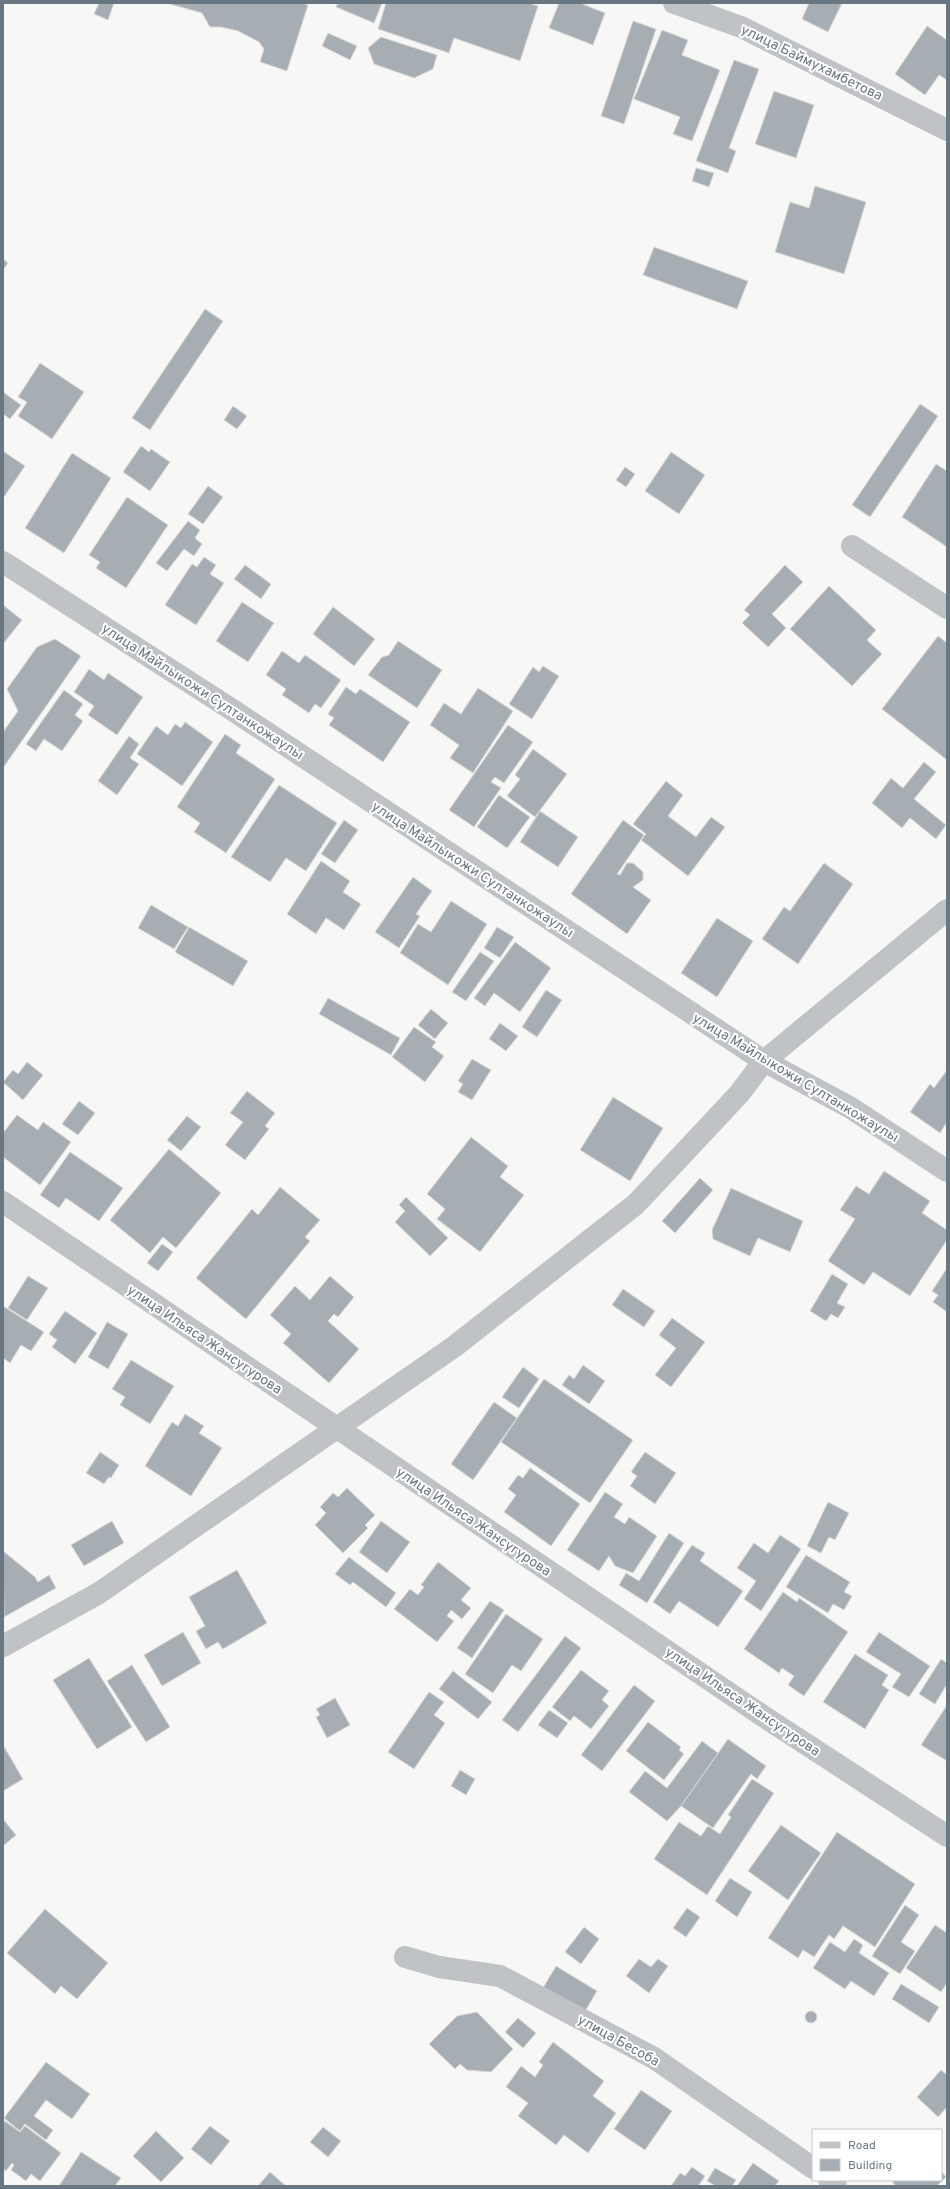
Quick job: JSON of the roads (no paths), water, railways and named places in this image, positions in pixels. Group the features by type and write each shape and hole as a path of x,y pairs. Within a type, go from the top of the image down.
{"street":[{"name":"улица Баймухамбетова","path":"674,3 741,27 947,130"},
{"path":"852,546 947,608"},
{"name":"улица Майлыкожи Султанкожаулы","path":"3,562 225,705 764,1061 851,1108 947,1171"},
{"path":"3,1646 99,1593 455,1346 636,1204 739,1094 764,1061 947,910"},
{"name":"улица Ильяса Жансугурова","path":"3,1202 763,1716 947,1836"},
{"name":"улица Бесоба","path":"405,1957 440,1967 500,1976 654,2058 812,2167"}]}
